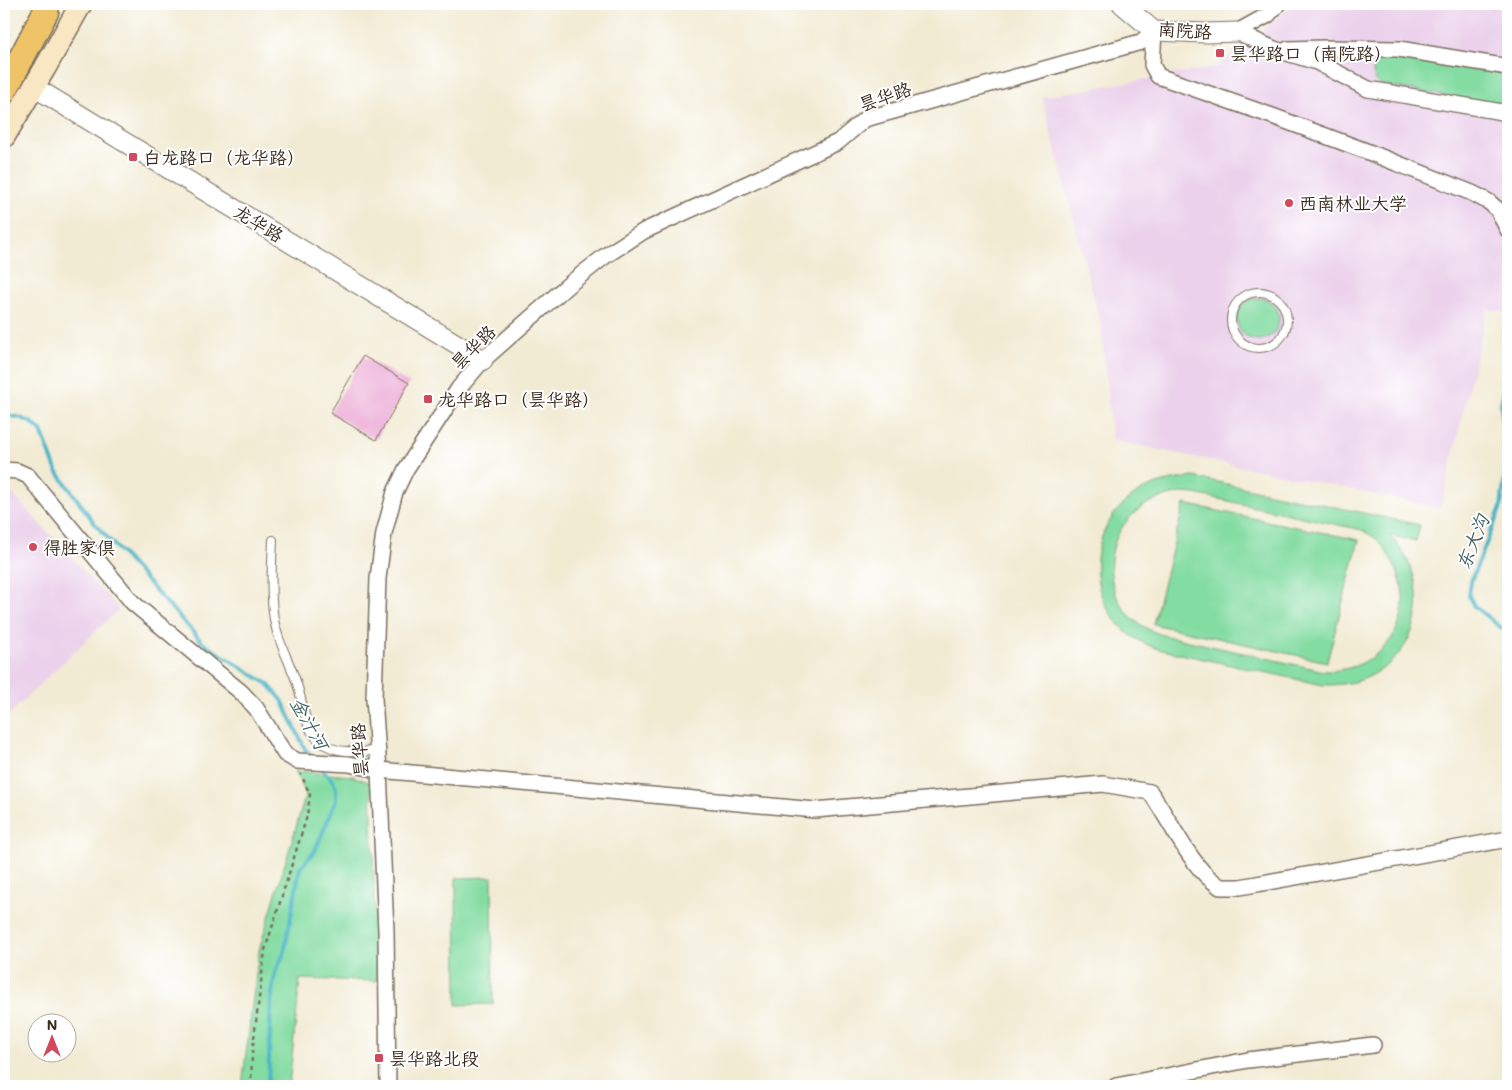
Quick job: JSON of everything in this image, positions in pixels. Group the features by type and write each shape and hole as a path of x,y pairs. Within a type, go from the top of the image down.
{"highway":[{"path":"4,91 49,8"}],"main road":[{"path":"4,137 81,4"},
{"path":"5,66 30,37 49,8"}],"street":[{"name":"南院路","path":"1122,4 1154,30 1206,33 1237,32 1268,14 1278,4"},
{"path":"1154,30 1152,65 1158,76 1348,144 1472,193 1489,202 1498,210 1508,230"},
{"name":"昙华路","path":"388,1086 385,922 374,698 378,578 384,533 395,492 406,469 459,388 483,360 567,286 605,256 644,231 838,142 865,119 1141,42 1154,30"},
{"path":"1237,32 1274,49 1317,62 1368,89 1508,113"},
{"path":"1274,49 1399,49 1508,67"},
{"name":"龙华路","path":"34,87 483,360"},
{"path":"4,470 17,471 28,476 133,603 241,692 256,708 285,754 296,761 349,764 379,770 816,810 1102,784 1150,792 1202,872 1220,887 1240,887 1508,839"},
{"path":"1116,1086 1248,1060 1373,1045"}],"lane":[{"path":"1257,292 1265,292 1278,299 1286,311 1287,318 1286,326 1280,339 1274,344 1260,348 1246,345 1240,341 1230,321 1233,307 1238,301 1243,296 1257,292"},
{"path":"274,540 272,613 278,635 300,692 308,726 314,736 325,745 336,750 378,751"}],"path":[{"path":"251,1086 252,1054 265,950 307,816 310,795 296,761"}],"shaded area":[{"name":"西南林业大学","path":"1295,4 1508,4 1508,312 1487,309 1441,508 1112,440 1101,325 1042,97 1216,67"},
{"name":"得胜家俱","path":"4,485 119,609 4,719"}],"green space":[{"path":"1384,54 1508,74 1508,107 1378,84 1373,71 1375,63"},
{"path":"1254,298 1262,298 1273,304 1279,319 1273,334 1262,340 1254,340 1243,334 1237,323 1237,315 1243,304"},
{"path":"1194,477 1420,525 1416,541 1390,536 1404,554 1413,575 1417,596 1416,617 1410,636 1398,654 1382,669 1361,680 1323,685 1162,650 1144,643 1128,633 1114,619 1104,602 1098,584 1099,547 1105,529 1115,513 1136,494 1160,483","holes":["1181,493 1195,494 1362,530 1375,538 1389,556 1401,583 1403,603 1400,621 1392,638 1380,652 1364,662 1345,669 1324,671 1166,636 1141,625 1126,612 1116,594 1111,568 1115,542 1120,530 1138,510 1153,501 1170,496"]},
{"path":"1184,504 1359,540 1327,662 1153,624"},
{"path":"295,771 352,776 371,783 377,981 300,979 289,1086 242,1086 259,950 306,794"},
{"path":"492,877 493,1004 457,1005 456,878"}],"building":[{"path":"363,356 409,383 376,440 330,413"}],"waterway":[{"name":"东大沟","path":"1508,387 1505,388 1501,403 1506,466 1501,507 1471,581 1469,596 1474,606 1500,627 1508,630"},
{"name":"金汁河","path":"4,415 18,417 31,422 41,431 56,470 95,524 204,644 268,684 282,700 305,749 313,758"},
{"name":"金汁河","path":"268,1086 271,1001 275,973 284,953 300,868 315,851 336,800 336,788 333,781 321,767"}],"place":[{"name":"昙华路口（南院路）","path":"1220,53"},
{"name":"白龙路口（龙华路）","path":"133,157"},
{"name":"西南林业大学","path":"1289,203"},
{"name":"龙华路口（昙华路）","path":"428,399"},
{"name":"得胜家俱","path":"33,547"},
{"name":"昙华路北段","path":"379,1058"}]}
